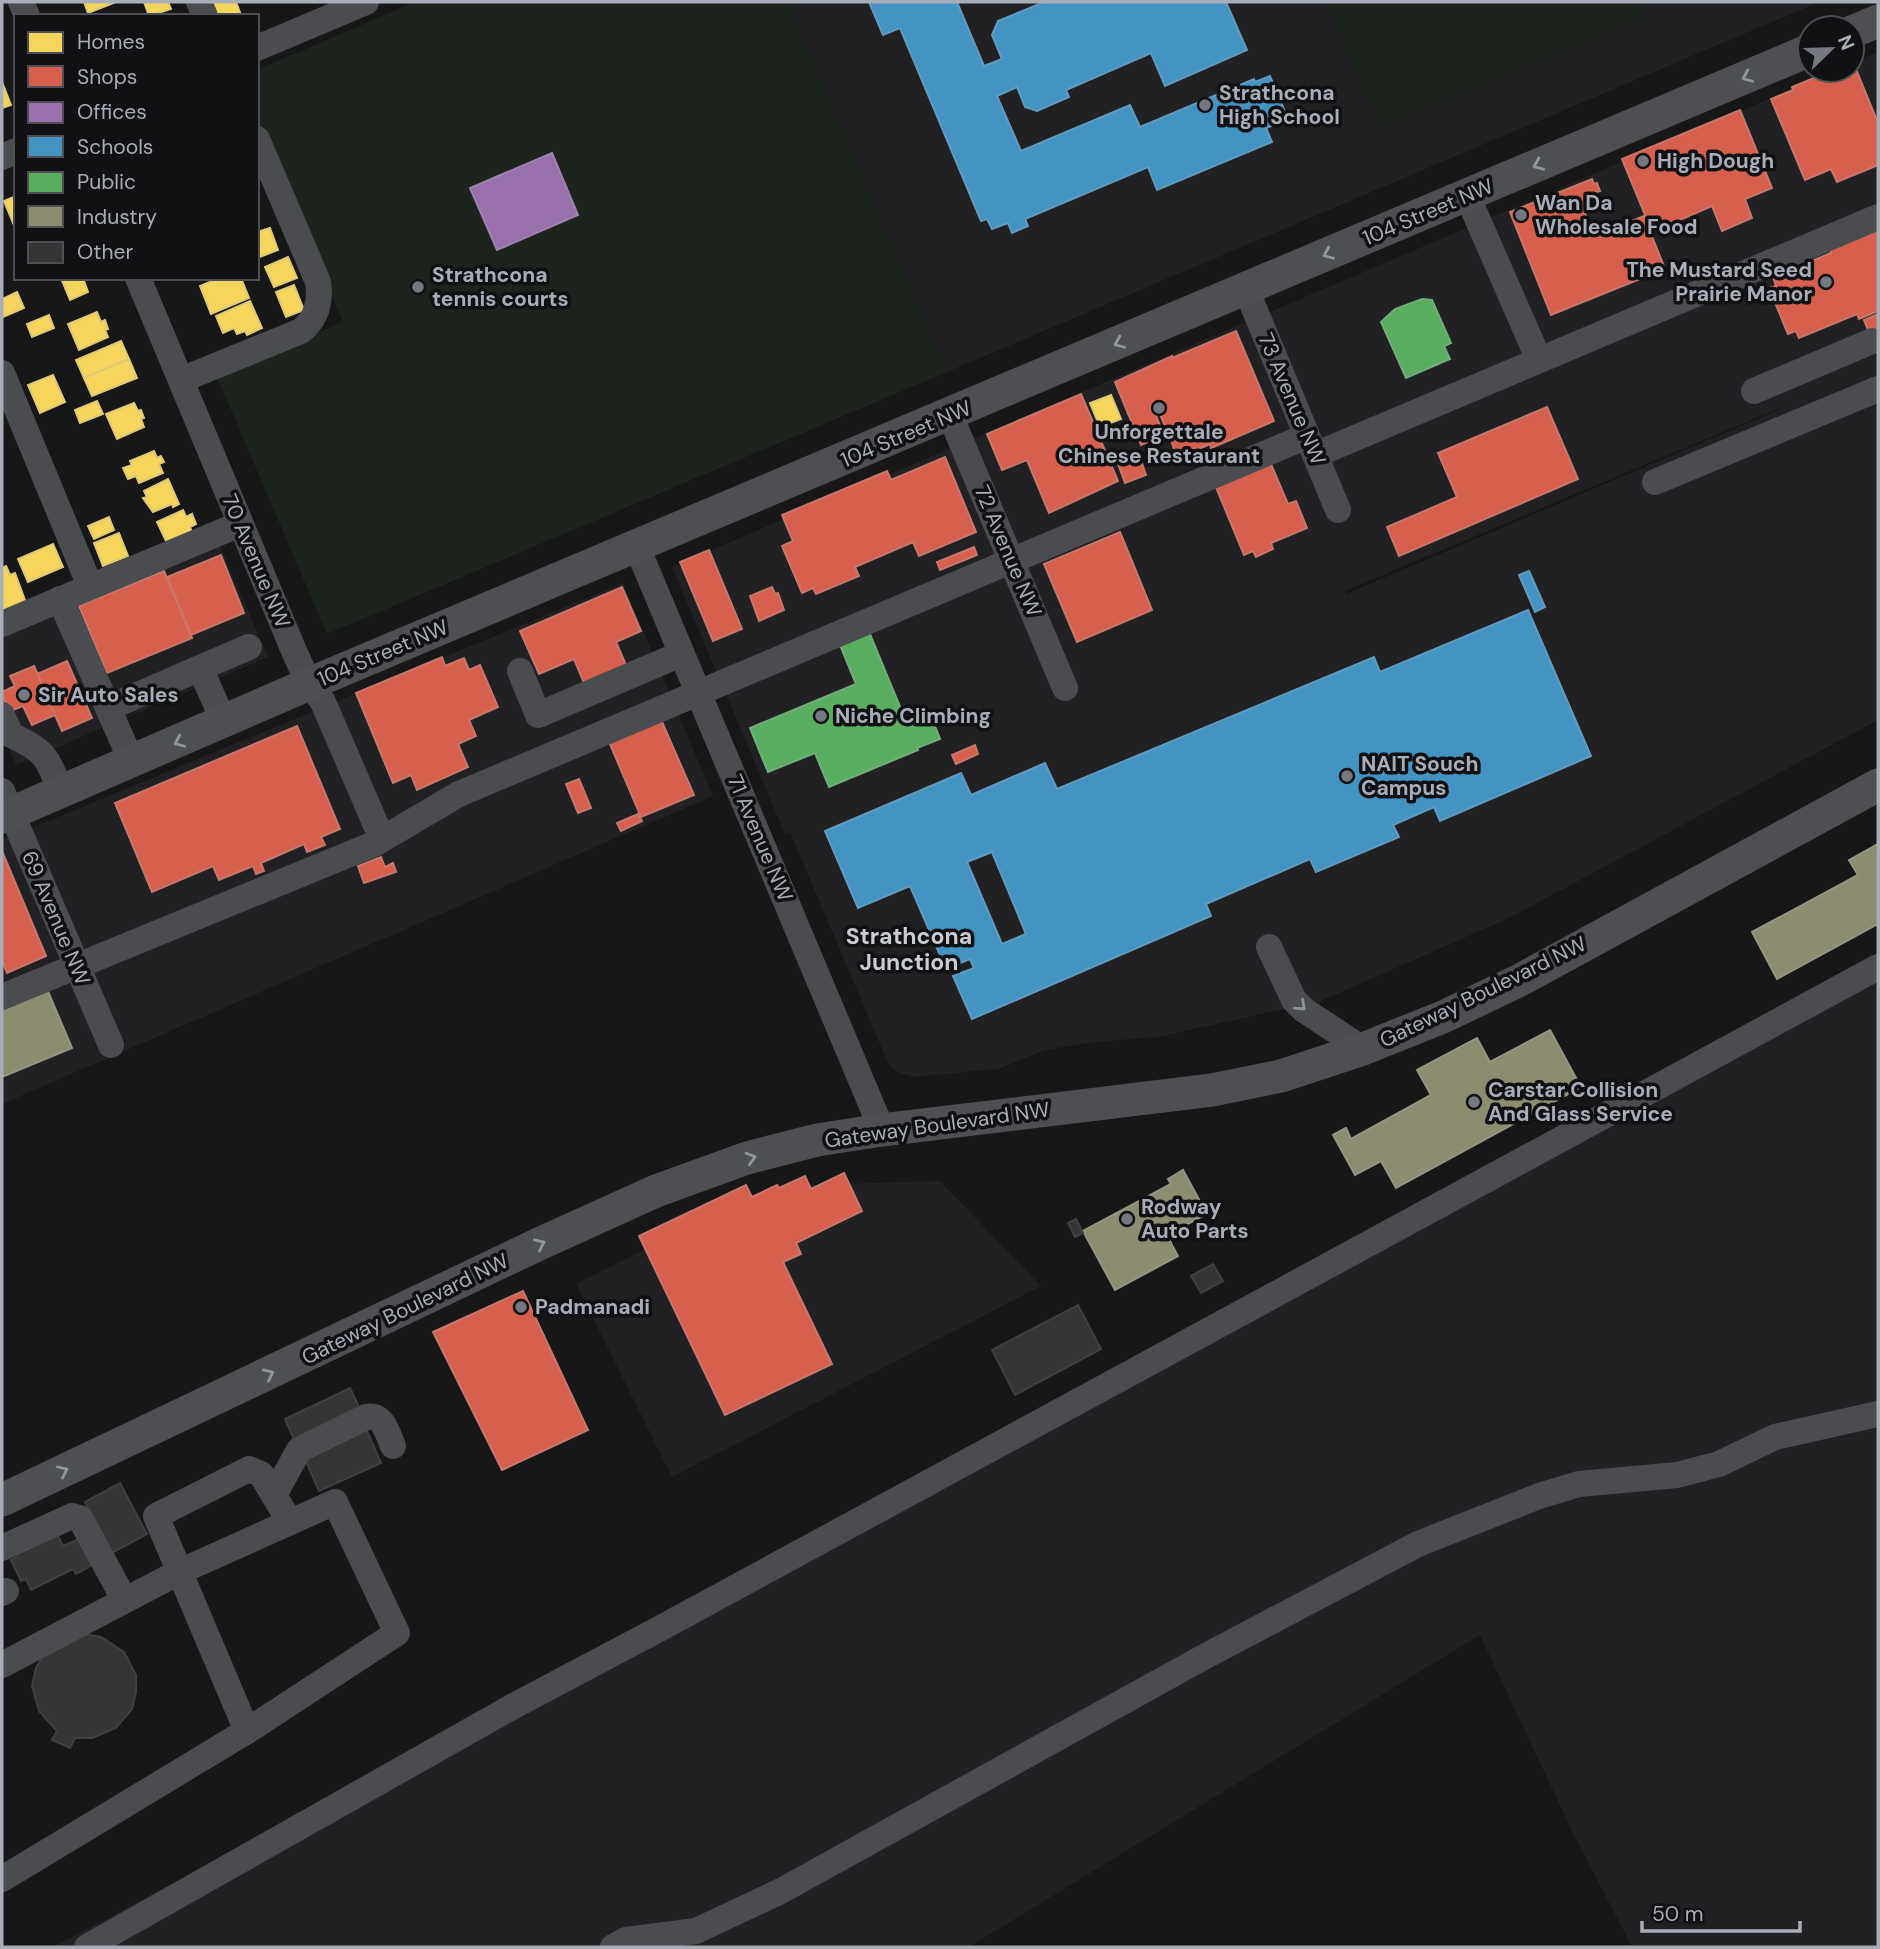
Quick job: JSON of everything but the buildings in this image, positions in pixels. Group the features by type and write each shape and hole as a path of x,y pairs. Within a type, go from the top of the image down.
{"main road":[{"name":"104 Street NW","path":"5,807 61,792 309,684 1796,56"},
{"name":"Gateway Boulevard NW","path":"2,1500 539,1244 656,1191 747,1158 817,1140 882,1130 1212,1090 1281,1076 1363,1049 1443,1017 1522,979 1878,785"}],"street":[{"path":"259,47 366,2"},
{"path":"181,380 301,331 311,323 317,310 320,297 318,282 259,144"},
{"path":"1467,195 1539,360"},
{"path":"2,997 382,839 459,794 1012,561 1539,360 1878,217"},
{"name":"70 Avenue NW","path":"139,280 309,684 323,702 382,839"},
{"name":"73 Avenue NW","path":"1246,289 1338,510"},
{"path":"1754,391 1872,341"},
{"path":"2,373 90,586"},
{"path":"1655,482 1878,389"},
{"name":"72 Avenue NW","path":"950,415 1065,688"},
{"path":"2,624 240,524"},
{"name":"71 Avenue NW","path":"637,547 882,1130"},
{"path":"60,599 132,762"},
{"path":"108,708 249,648"},
{"path":"538,715 681,654"},
{"path":"200,668 224,722"},
{"path":"520,671 553,755"},
{"path":"2,715 11,736 34,745 48,759 61,792"},
{"name":"69 Avenue NW","path":"5,807 111,1045"},
{"path":"1269,947 1294,1000 1304,1010 1363,1049"},
{"path":"87,1947 510,1707 659,1629 1878,967"},
{"path":"613,1947 626,1940 696,1931 781,1891 1202,1658 1418,1544 1539,1496 1579,1484 1677,1475 1719,1464 1775,1437 1878,1414"},
{"path":"274,1495 299,1450 366,1417 374,1415 379,1418 393,1446"},
{"path":"247,1731 156,1516 249,1469 261,1474 290,1522"},
{"path":"2,1665 179,1572 335,1502 397,1633 247,1731 3,1876"},
{"path":"2,1548 72,1516 80,1518 124,1599"}],"shaded area":[{"path":"415,2 787,2 947,372 327,634 217,377 343,322 259,127 259,69"},
{"name":"Strathcona High School","path":"787,2 1819,2 947,372"},
{"path":"1326,2 1638,2 1645,18 1380,128"},
{"path":"1878,52 1878,720 1509,918 1321,1001 1158,1037 1093,1042 1045,1050 998,1069 914,1077 897,1072 888,1063 790,832 785,834 672,567 1804,84 1866,84 1866,57","holes":["1785,406 1785,407 1346,594 1345,591"]},
{"path":"218,541 268,657 16,765 2,731 2,633"},
{"path":"623,583 713,796 2,1104 2,840"},
{"path":"1878,972 1878,1947 1632,1947 1573,1833 1480,1635 969,1947 53,1947"},
{"path":"940,1181 1041,1286 672,1477 576,1284 772,1186"}],"place":[{"name":"Strathcona High School","path":"1205,105"},
{"name":"High Dough","path":"1643,161"},
{"name":"Wan Da Wholesale Food","path":"1521,215"},
{"name":"The Mustard Seed Prairie Manor","path":"1826,282"},
{"name":"Strathcona tennis courts","path":"418,287"},
{"name":"Unforgettale Chinese Restaurant","path":"1159,408"},
{"name":"Sir Auto Sales","path":"24,695"},
{"name":"Niche Climbing","path":"821,716"},
{"name":"NAIT Souch Campus","path":"1347,776"},
{"name":"Carstar Collision And Glass Service","path":"1474,1102"},
{"name":"Rodway Auto Parts","path":"1127,1219"},
{"name":"Padmanadi","path":"521,1307"}],"district":[{"name":"Strathcona Junction","path":"909,949"}]}
